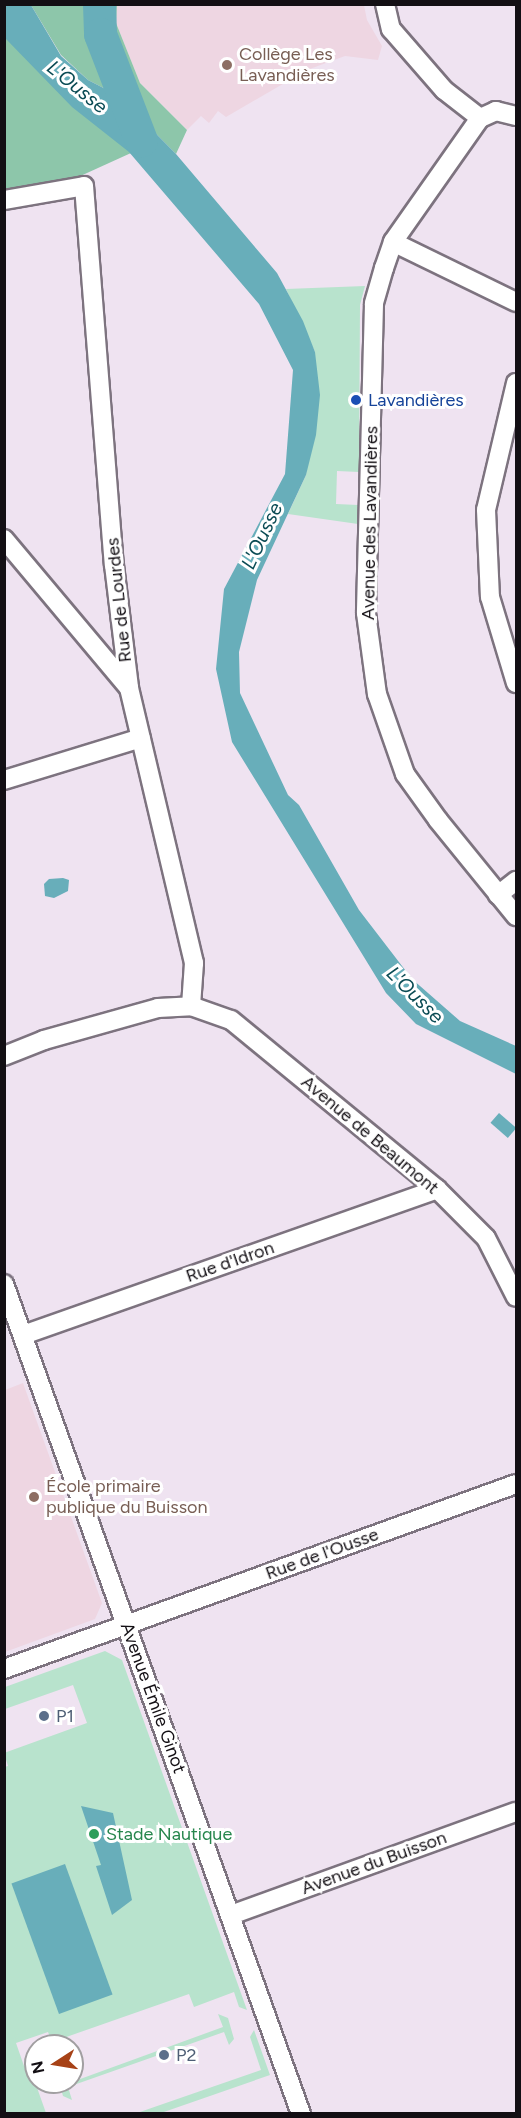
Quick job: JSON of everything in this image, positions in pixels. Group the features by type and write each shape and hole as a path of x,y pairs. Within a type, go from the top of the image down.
{"street":[{"path":"385,4 391,29 444,90 480,118 496,111 516,116"},
{"name":"Avenue des Lavandières","path":"480,118 393,242 374,315 366,613 377,694 405,774 516,916"},
{"name":"Rue de Lourdes","path":"4,200 84,186 114,565 129,688 194,963 191,1006"},
{"path":"393,242 516,302"},
{"path":"516,383 486,510 490,597 516,683"},
{"path":"4,539 129,688"},
{"path":"4,780 141,738"},
{"path":"498,895 516,881"},
{"path":"4,1056 44,1040 158,1008 191,1006"},
{"name":"Avenue de Beaumont","path":"191,1006 231,1020 437,1189 486,1238 516,1297"},
{"name":"Rue d'Idron","path":"23,1335 437,1189"},
{"name":"Avenue Émile Ginot","path":"4,1284 231,1915 300,2114"},
{"name":"Rue de l'Ousse","path":"4,1668 516,1484"},
{"name":"Avenue du Buisson","path":"231,1915 516,1812"}],"shaded area":[{"name":"Collège Les Lavandières","path":"117,5 364,5 367,20 382,46 378,60 345,56 307,70 226,117 218,111 209,123 201,116 187,130 140,83 116,23"},
{"name":"École primaire publique du Buisson","path":"23,1383 102,1603 95,1619 5,1652 5,1390"}],"green space":[{"path":"31,5 117,5 116,23 140,83 187,130 176,154 119,96 88,80 61,55"},
{"path":"4,36 131,153 65,183 5,197"},
{"path":"365,286 360,305 359,472 337,471 336,504 358,505 358,524 288,514 306,475 315,352 286,289"},
{"name":"Stade Nautique","path":"105,1651 122,1660 247,2010 239,2007 234,1992 194,2007 189,1994 75,2034 49,2034 48,2032 24,2034 24,2040 16,2043 24,2066 24,2094 39,2094 46,2113 5,2113 4,1767 8,1766 4,1753 87,1723 73,1685 5,1709 5,1687"},
{"path":"218,2014 228,2018 234,2039 229,2045 224,2032 84,2081 84,2078 223,2027"},
{"path":"254,2030 270,2075 161,2113 137,2113 261,2070 250,2037"},
{"path":"62,2094 70,2094 72,2100"}],"water":[{"name":"L'Ousse","path":"4,5 31,5 61,56 88,80 119,96 176,154 277,273 303,321 315,352 320,395 316,435 306,475 257,580 239,652 240,693 288,795 299,805 359,910 412,979 460,1021 516,1046 516,1074 416,1024 386,993 232,742 216,669 224,589 285,474 293,370 259,304 129,152 72,107 6,39"},
{"path":"49,879 69,880 68,891 54,898 45,896 44,884"},
{"path":"499,1113 516,1128 508,1138 490,1123"},
{"path":"81,1806 113,1813 132,1900 112,1915 96,1866 101,1865"},
{"path":"65,1864 113,1995 59,2014 11,1883"}],"waterway":[{"path":"99,4 100,34 141,140"}],"place":[{"name":"Collège Les Lavandières","path":"227,65"},
{"name":"Lavandières","path":"356,400"},
{"name":"École primaire publique du Buisson","path":"34,1497"},
{"name":"P1","path":"44,1716"},
{"name":"Stade Nautique","path":"94,1834"},
{"name":"P2","path":"164,2055"}]}
